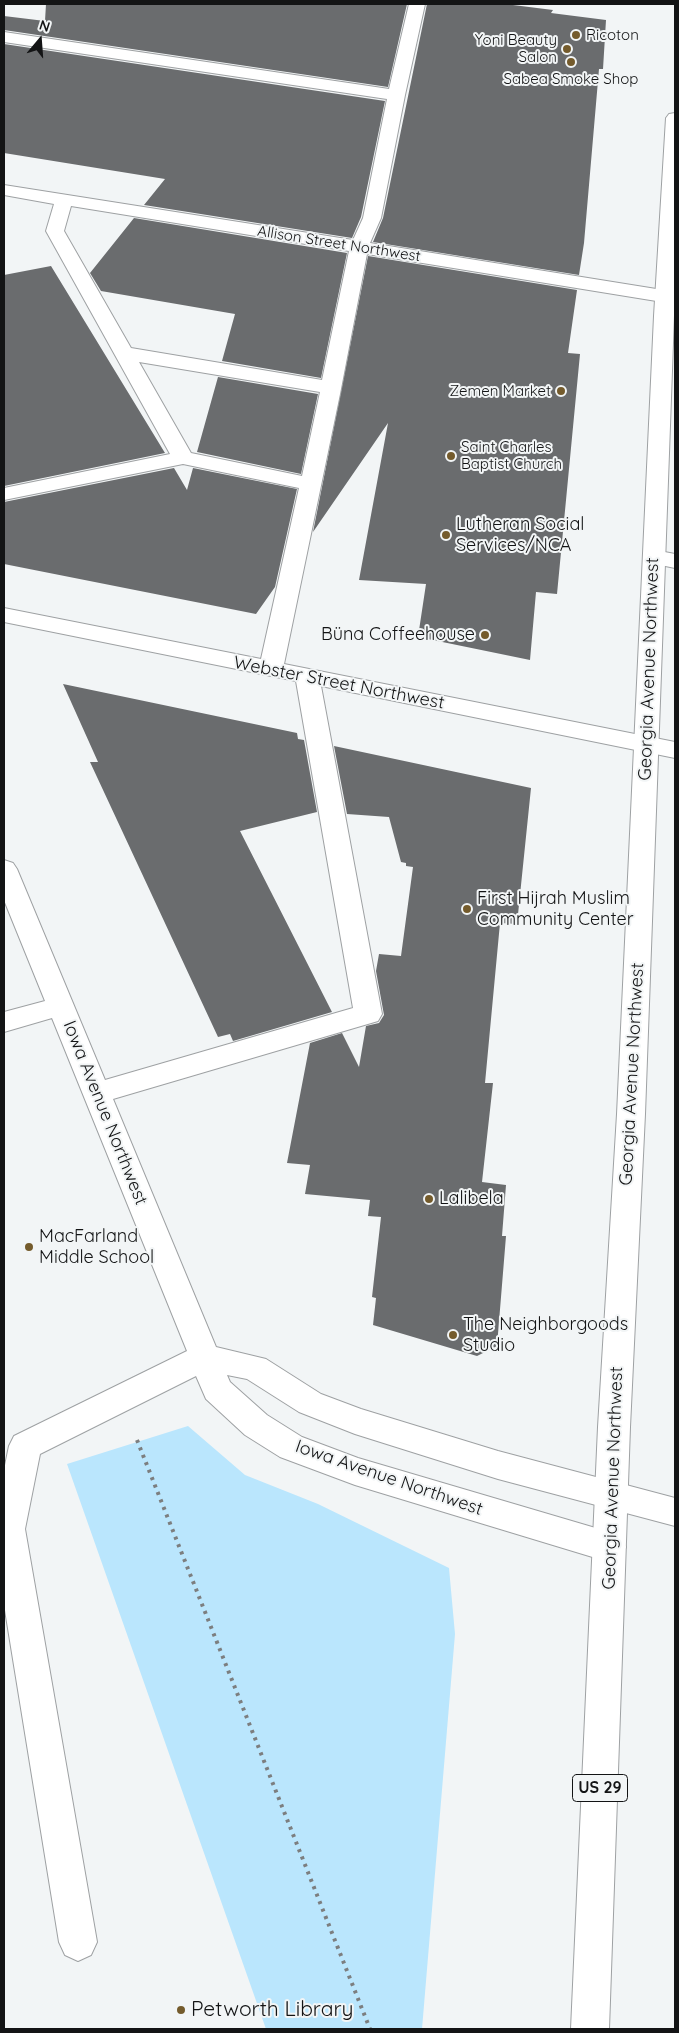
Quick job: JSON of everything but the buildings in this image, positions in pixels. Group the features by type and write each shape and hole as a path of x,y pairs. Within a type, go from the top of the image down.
{"main road":[{"path":"271,669 359,248 372,218 396,95 417,4"},
{"path":"4,37 396,95"},
{"name":"Georgia Avenue Northwest","path":"590,2029 611,1496 631,1114 646,745 665,559 675,118"},
{"name":"Allison Street Northwest","path":"4,190 670,298"},
{"path":"64,200 55,231 183,458"},
{"path":"123,353 331,388"},
{"path":"4,494 183,458 310,484"},
{"name":"Webster Street Northwest","path":"4,615 675,750"},
{"path":"96,1093 368,1014 324,779 307,676"},
{"name":"Iowa Avenue Northwest","path":"4,869 217,1390 256,1425 291,1447 355,1471 609,1547"},
{"path":"4,1022 61,1006"},
{"path":"78,1942 8,1529 25,1446 205,1357 255,1368 310,1403 355,1420 498,1465 675,1512"}],"path":[{"path":"137,1440 370,2029"}],"shaded area":[{"path":"188,1426 245,1475 318,1504 449,1568 455,1634 422,2029 266,2029 67,1464"}],"place":[{"name":"Ricoton","path":"576,35"},
{"name":"Yoni Beauty Salon","path":"567,49"},
{"name":"Sabea Smoke Shop","path":"571,62"},
{"name":"Zemen Market","path":"561,391"},
{"name":"Saint Charles Baptist Church","path":"451,456"},
{"name":"Lutheran Social Services/NCA","path":"446,535"},
{"name":"Büna Coffeehouse","path":"485,635"},
{"name":"First Hijrah Muslim Community Center","path":"467,909"},
{"name":"Lalibela","path":"429,1199"},
{"name":"MacFarland Middle School","path":"29,1247"},
{"name":"The Neighborgoods Studio","path":"453,1335"},
{"name":"Petworth Library","path":"181,2010"}]}
